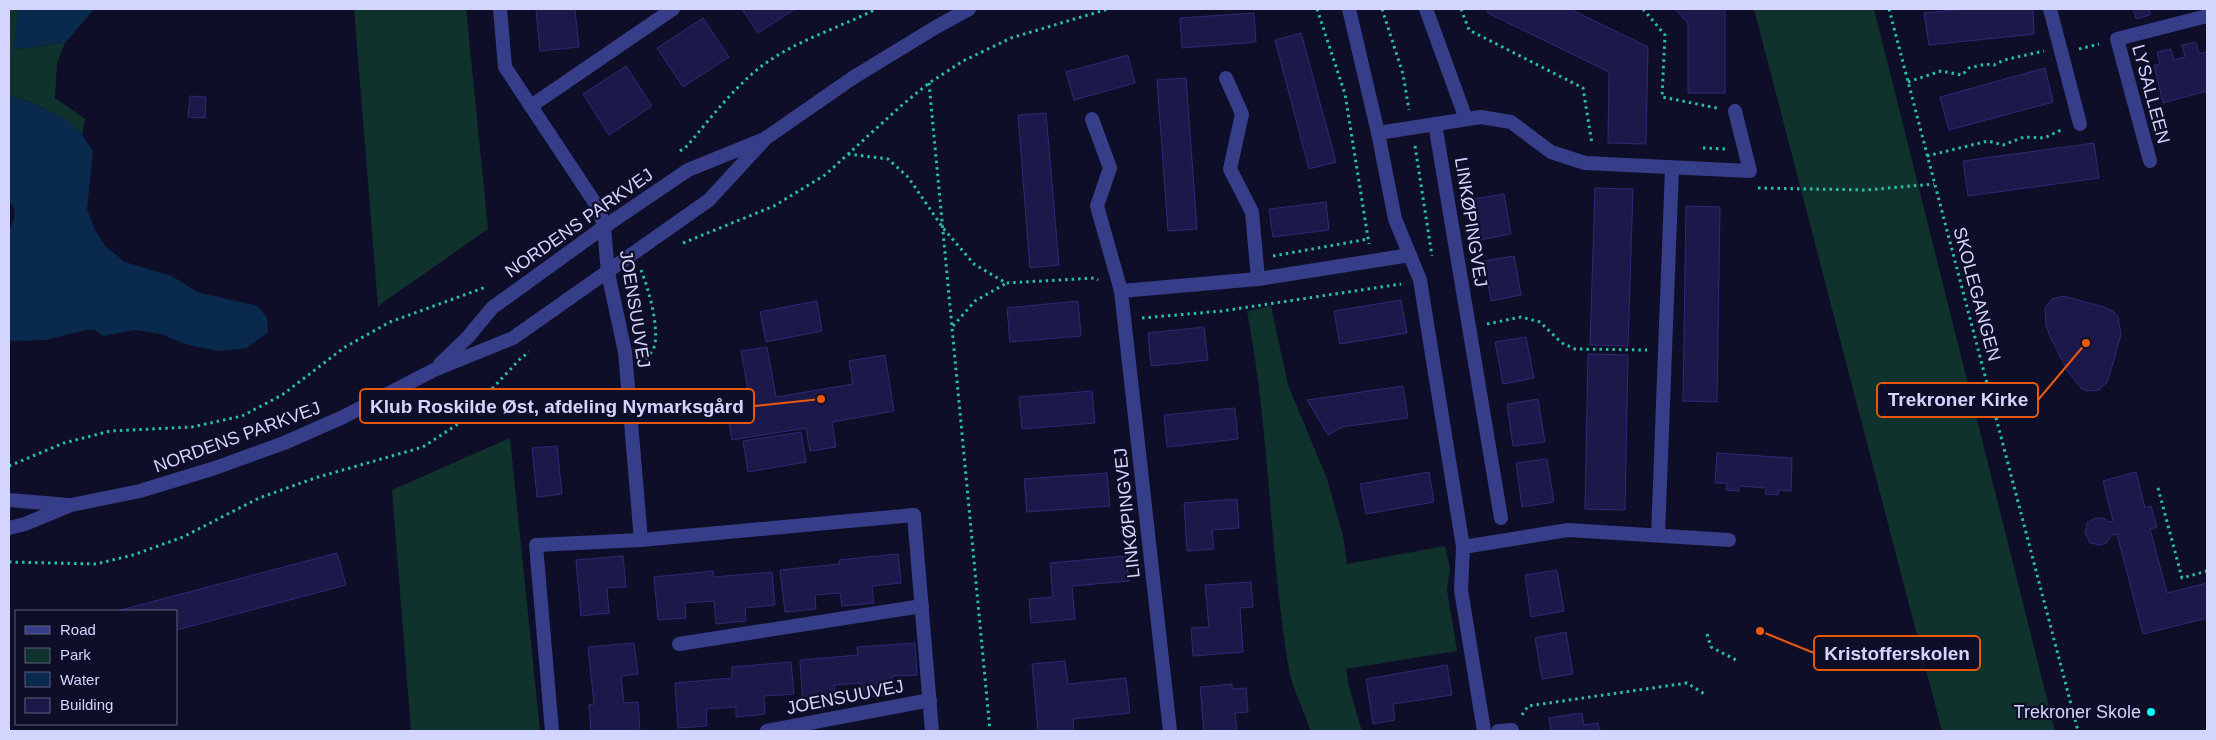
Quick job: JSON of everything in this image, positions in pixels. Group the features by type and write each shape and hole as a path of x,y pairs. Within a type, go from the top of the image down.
{"street":[{"name":"JOENSUUVEJ","path":"500,9 505,67 599,209 604,227 608,273 625,352 641,540"},
{"path":"531,106 673,9"},
{"name":"NORDENS PARKVEJ","path":"434,370 468,337 492,308 604,227 688,170 766,138 854,77 969,9"},
{"path":"1349,9 1378,133 1395,219 1420,280 1463,547 1461,590 1484,731"},
{"path":"1426,9 1466,119"},
{"path":"2050,9 2080,124"},
{"name":"LYSALLEEN","path":"2150,161 2117,40 2207,16"},
{"path":"1226,78 1242,114 1230,169 1252,212 1258,280"},
{"path":"1378,133 1481,117 1511,122 1551,152 1585,163 1750,171 1735,111"},
{"name":"LINKØPINGVEJ","path":"1092,120 1110,168 1097,206 1121,291 1170,731"},
{"name":"LINKØPINGVEJ","path":"1436,124 1501,518"},
{"name":"NORDENS PARKVEJ","path":"9,528 25,524 71,505 140,491 215,468 258,452 343,417 434,370 513,338 608,273 709,200 766,138"},
{"path":"1658,535 1672,168"},
{"path":"1121,291 1258,280 1410,255"},
{"name":"NORDENS PARKVEJ","path":"9,500 71,505"},
{"name":"JOENSUUVEJ","path":"552,731 536,545 641,540 914,515 932,731"},
{"path":"1463,547 1568,530 1729,540"},
{"path":"679,644 922,606"},
{"name":"JOENSUUVEJ","path":"767,731 930,700"}],"path":[{"path":"673,156 687,146 725,101 763,66 803,42 876,9"},
{"path":"1317,9 1345,94 1376,288"},
{"path":"1124,319 1222,311 1376,288 1420,280 1435,274 1403,74 1382,9"},
{"path":"1461,9 1469,30 1583,88 1591,144 1600,144"},
{"path":"1643,9 1665,35 1662,98 1735,111"},
{"name":"SKOLEGANGEN","path":"1889,9 2078,731"},
{"path":"1908,82 1941,72 1962,75 1969,68 1986,64 1994,65 2004,60 2028,54 2044,51 2062,54 2117,40"},
{"path":"929,82 990,731"},
{"path":"1927,156 1988,141 2003,145 2024,138 2044,138 2058,130 2080,124"},
{"path":"1697,148 1745,150"},
{"path":"848,154 888,159 908,177 943,228 974,264 1006,284"},
{"path":"641,270 646,283 653,317 655,346 643,364"},
{"path":"952,327 975,301 1006,284 1095,278 1121,291"},
{"path":"9,466 64,443 110,431 192,427 242,416 282,396 345,347 390,322 486,288 493,282"},
{"path":"1469,327 1521,318 1540,322 1562,344 1575,349 1665,350"},
{"path":"2158,488 2182,578 2207,571"},
{"path":"1707,634 1711,647 1738,661"},
{"path":"1507,731 1528,706 1687,682 1706,695"}],"green space":[{"path":"9,9 18,9 14,49 65,43 57,63 55,98 85,119 82,134 48,110 9,96"},
{"path":"354,9 466,9 488,229 378,306"},
{"path":"1754,9 1874,9 2055,731 1942,731"},
{"path":"1271,306 1288,385 1327,479 1343,536 1347,564 1445,546 1450,568 1447,590 1457,651 1346,669 1349,687 1362,731 1311,731 1289,670 1277,580 1255,356 1247,311"},
{"path":"510,438 540,731 411,731 392,490"}],"water":[{"path":"18,9 94,9 65,43 14,49"},
{"path":"9,95 62,117 82,134 93,152 87,209 94,228 106,247 125,262 172,276 197,292 258,306 267,318 268,332 247,348 219,351 188,345 161,334 134,330 103,336 95,330 86,330 45,340 9,341 9,230 15,212 9,201"}],"building":[{"path":"536,9 575,9 579,47 540,51"},
{"path":"742,9 795,9 758,33"},
{"path":"1486,9 1570,9 1648,47 1646,144 1608,143 1609,72 1488,13"},
{"path":"1675,9 1725,9 1725,93 1688,93 1688,23"},
{"path":"1965,9 2033,9 2034,34 1929,45 1924,13"},
{"path":"2133,9 2149,9 2150,15 2136,19"},
{"path":"1254,13 1256,42 1182,48 1180,18"},
{"path":"703,18 729,57 683,87 657,48"},
{"path":"1301,33 1336,162 1309,169 1275,40"},
{"path":"2196,42 2199,54 2206,52 2207,91 2163,103 2154,65 2160,64 2157,52 2171,49 2174,60 2185,57 2182,45"},
{"path":"1128,55 1135,83 1074,100 1066,72"},
{"path":"626,66 652,106 609,135 583,94"},
{"path":"2045,68 2053,102 1949,130 1940,97"},
{"path":"1186,78 1197,229 1168,231 1157,80"},
{"path":"190,96 206,97 205,118 188,117"},
{"path":"1046,113 1059,265 1030,268 1018,115"},
{"path":"2094,143 2099,178 1968,196 1963,161"},
{"path":"1595,188 1633,189 1628,346 1590,345"},
{"path":"1504,194 1511,234 1480,240 1474,199"},
{"path":"1326,202 1329,230 1273,237 1269,209"},
{"path":"1686,206 1720,207 1717,402 1683,401"},
{"path":"1514,256 1521,295 1491,301 1484,261"},
{"path":"2063,296 2104,307 2114,312 2118,317 2121,334 2107,382 2099,390 2087,391 2081,388 2068,372 2046,326 2045,308 2052,299"},
{"path":"1401,300 1407,333 1340,344 1334,311"},
{"path":"817,301 822,331 766,342 760,312"},
{"path":"1078,301 1081,336 1010,342 1007,308"},
{"path":"1204,327 1208,360 1151,366 1148,333"},
{"path":"1526,337 1534,378 1503,384 1495,342"},
{"path":"767,347 776,397 853,384 849,361 885,355 894,411 832,422 836,447 810,451 806,428 732,440 726,405 750,401 741,351"},
{"path":"1588,354 1628,355 1625,510 1585,509"},
{"path":"1403,386 1408,418 1342,427 1328,435 1307,400"},
{"path":"1092,391 1095,423 1022,429 1019,397"},
{"path":"1538,399 1545,442 1513,446 1507,404"},
{"path":"1235,408 1238,439 1167,447 1164,415"},
{"path":"801,432 806,462 748,472 743,441"},
{"path":"557,446 562,494 537,497 532,448"},
{"path":"1717,453 1792,458 1791,491 1779,490 1778,495 1765,494 1766,488 1739,486 1739,491 1726,490 1727,483 1715,483"},
{"path":"1547,459 1554,502 1522,507 1516,463"},
{"path":"1429,472 1434,502 1366,514 1360,484"},
{"path":"2136,472 2145,508 2151,506 2157,527 2150,529 2167,593 2207,583 2207,618 2143,634 2117,534 2112,535 2106,543 2100,545 2090,543 2085,533 2087,523 2095,518 2103,518 2109,522 2113,521 2103,481"},
{"path":"1107,473 1110,506 1027,512 1024,479"},
{"path":"1237,499 1239,528 1212,530 1214,549 1187,551 1184,503"},
{"path":"337,553 346,585 178,629 178,610 121,610"},
{"path":"898,554 901,583 872,586 874,603 842,606 840,593 815,595 816,609 785,612 780,570 839,564 839,560"},
{"path":"623,556 626,587 607,588 609,613 581,616 576,560"},
{"path":"1126,556 1129,581 1072,586 1075,619 1031,623 1029,599 1053,597 1050,563"},
{"path":"1557,570 1564,611 1531,617 1525,575"},
{"path":"713,571 714,577 772,572 775,605 745,608 746,621 716,624 714,601 685,603 686,618 658,620 654,577"},
{"path":"1251,582 1253,607 1240,608 1243,652 1193,656 1191,628 1209,627 1205,585"},
{"path":"1566,632 1573,674 1542,679 1535,638"},
{"path":"634,643 638,674 621,676 624,703 638,702 640,731 591,731 589,705 594,704 588,647"},
{"path":"915,643 917,675 892,676 893,695 862,697 861,683 834,685 835,701 803,704 800,660 858,655 857,647"},
{"path":"1065,661 1068,684 1126,678 1130,713 1073,719 1074,731 1038,731 1032,664"},
{"path":"791,662 794,694 764,696 765,714 736,717 736,707 706,709 707,726 678,728 675,683 732,678 732,667"},
{"path":"1447,665 1452,695 1393,704 1395,720 1373,724 1366,679"},
{"path":"1232,684 1232,689 1246,688 1248,712 1235,713 1237,731 1204,731 1200,687"},
{"path":"1582,713 1584,725 1598,723 1600,731 1551,731 1549,718"}],"place":[{"name":"Trekroner Kirke","path":"2086,343"},
{"name":"Klub Roskilde Øst, afdeling Nymarksgård","path":"821,399"},
{"name":"Kristofferskolen","path":"1760,631"},
{"name":"Trekroner Skole","path":"2151,712"}]}
